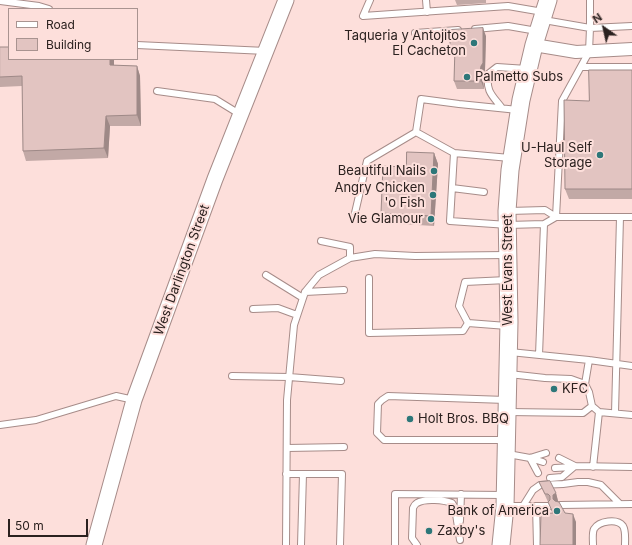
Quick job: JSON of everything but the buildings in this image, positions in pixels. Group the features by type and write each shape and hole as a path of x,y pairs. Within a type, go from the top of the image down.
{"main road":[{"name":"West Evans Street","path":"501,545 505,500 509,326 508,218 512,158 519,110 528,70 542,22"}],"street":[{"name":"West Darlington Street","path":"94,545 134,400 240,115 286,0"},
{"path":"542,22 576,52 632,49"}],"lane":[{"path":"370,0 363,16 427,12 508,3 542,22"},
{"path":"426,0 427,12"},
{"path":"556,217 562,101 589,52 590,0"},
{"path":"0,1 46,8"},
{"path":"469,29 542,22 590,28 632,26"},
{"path":"414,33 461,30"},
{"path":"138,45 266,51"},
{"path":"502,108 488,90 488,74 497,67 528,70"},
{"path":"580,67 632,67"},
{"path":"157,91 215,99 240,115"},
{"path":"416,132 421,99 519,110"},
{"path":"416,132 454,153 512,158"},
{"path":"355,213 367,161 416,132"},
{"path":"454,153 450,221 508,218 545,210 556,217"},
{"path":"452,188 484,192"},
{"path":"508,218 544,224 556,217 632,217"},
{"path":"615,413 620,217"},
{"path":"538,355 544,224"},
{"path":"321,241 350,247 350,258"},
{"path":"286,545 287,400 294,324 304,295 319,275 350,258 376,254 415,256 508,255"},
{"path":"266,275 304,295 344,290"},
{"path":"369,278 369,333 463,330 468,323"},
{"path":"468,323 459,306 465,282 508,280"},
{"path":"253,308 278,308 297,316"},
{"path":"468,323 509,326"},
{"path":"508,352 632,366"},
{"path":"588,360 585,384 589,392 592,406 599,412 632,415"},
{"path":"508,373 545,378 571,379 585,384"},
{"path":"232,376 341,381"},
{"path":"0,425 36,420 116,396 134,400"},
{"path":"543,462 506,447 384,440 378,434 378,404 388,396 583,413 592,406"},
{"path":"593,467 599,412"},
{"path":"286,448 344,447"},
{"path":"530,458 546,453"},
{"path":"530,458 538,473"},
{"path":"559,458 575,466"},
{"path":"550,478 562,477 575,466"},
{"path":"555,468 575,466 632,467"},
{"path":"286,474 342,474 340,545"},
{"path":"301,545 303,474"},
{"path":"523,506 533,490 540,484 563,484 578,482 588,482 601,485 620,504"},
{"path":"395,545 395,494 461,494 505,500 523,506 549,506"},
{"path":"460,543 461,494"},
{"path":"417,545 412,538 413,508 417,503 425,501 445,500 452,502 455,508 460,543"},
{"path":"560,505 632,504"},
{"path":"536,506 537,545"},
{"path":"593,545 593,531 597,526 608,522 618,523 623,526 625,531 625,545"}],"place":[{"name":"Taqueria y Antojitos El Cacheton","path":"474,43"},
{"name":"Palmetto Subs","path":"467,77"},
{"name":"U-Haul Self Storage","path":"600,155"},
{"name":"Beautiful Nails","path":"434,171"},
{"name":"Angry Chicken 'o Fish","path":"433,195"},
{"name":"Vie Glamour","path":"431,219"},
{"name":"KFC","path":"554,389"},
{"name":"Holt Bros. BBQ","path":"410,419"},
{"name":"Bank of America","path":"557,511"},
{"name":"Zaxby's","path":"429,531"}]}
